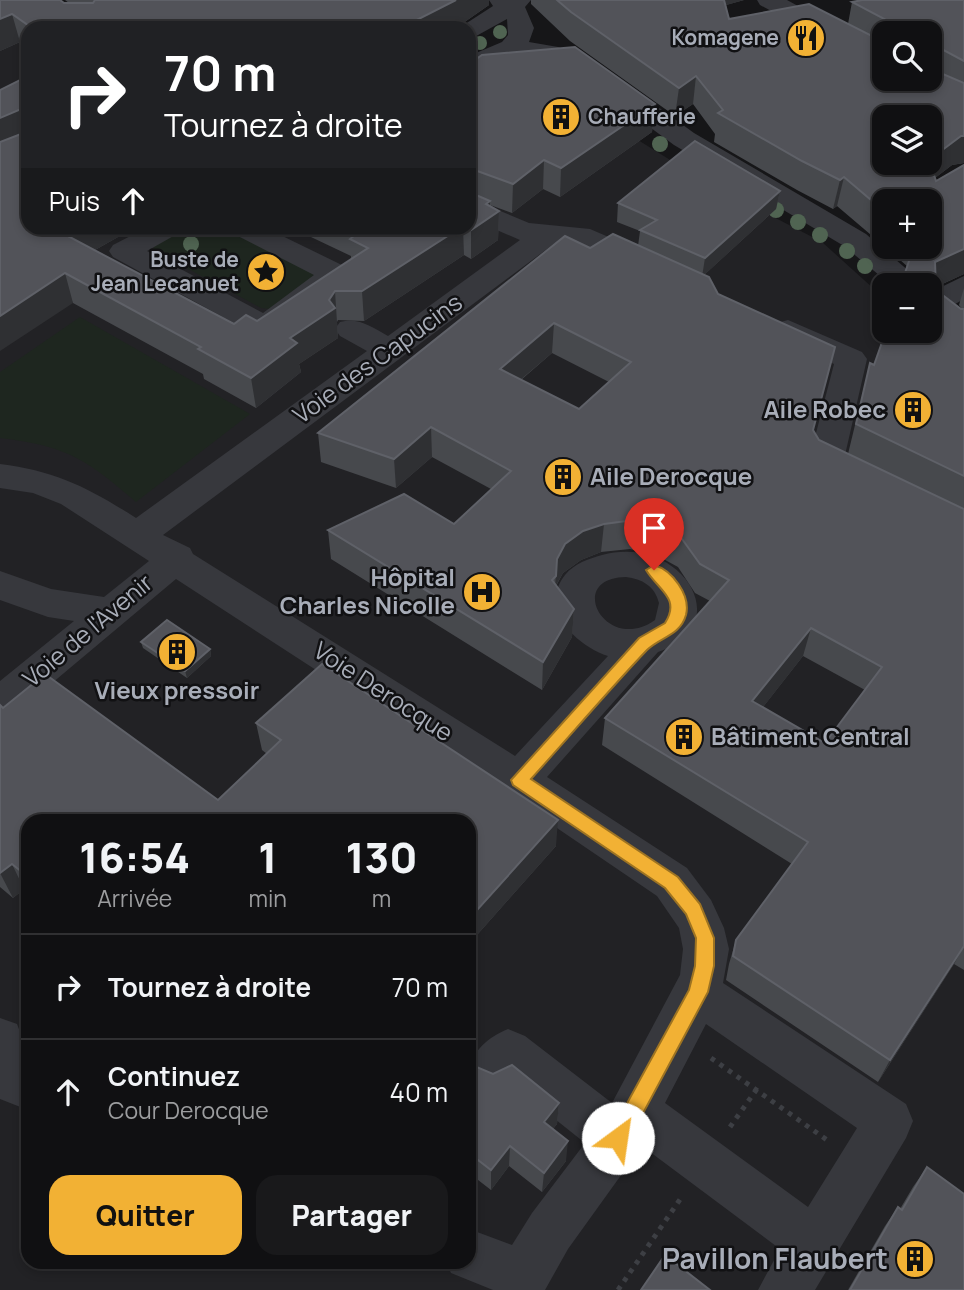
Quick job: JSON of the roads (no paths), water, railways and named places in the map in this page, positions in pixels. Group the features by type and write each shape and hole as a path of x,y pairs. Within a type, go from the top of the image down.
{"street":[{"path":"769,0 872,57"},
{"path":"476,27 510,1 519,16 522,28 517,42 511,47 476,62"},
{"path":"816,26 846,20"},
{"path":"511,47 549,52 591,71 684,139 855,240 895,273"},
{"path":"476,210 524,232 580,235 667,274"},
{"name":"Voie des Capucins","path":"138,535 548,233"},
{"path":"154,235 124,251 265,327 309,307 335,274 258,235"},
{"path":"942,297 964,286"},
{"path":"765,319 851,359 826,460 883,488"},
{"path":"351,329 390,350"},
{"name":"Voie Derocque","path":"0,476 38,481 57,488 177,558 672,882 694,910 705,938 704,966 698,992 627,1124 522,1282"},
{"name":"Voie de l'Avenir","path":"0,704 177,558"},
{"path":"0,585 48,603 111,612"},
{"path":"519,780 645,642"},
{"path":"698,992 889,1121 815,1243 783,1290"},
{"path":"492,1070 508,1052 627,1124 705,1163 815,1243"},
{"path":"476,1259 522,1282"}],"place":[{"name":"Komagene","path":"806,38"},
{"name":"Chaufferie","path":"561,117"},
{"name":"Buste de Jean Lecanuet","path":"266,272"},
{"name":"Aile Robec","path":"913,410"},
{"name":"Aile Derocque","path":"563,477"},
{"name":"Hôpital Charles Nicolle","path":"482,592"},
{"name":"Vieux pressoir","path":"177,652"},
{"name":"Bâtiment Central","path":"684,737"},
{"name":"Pavillon Flaubert","path":"915,1259"}]}
